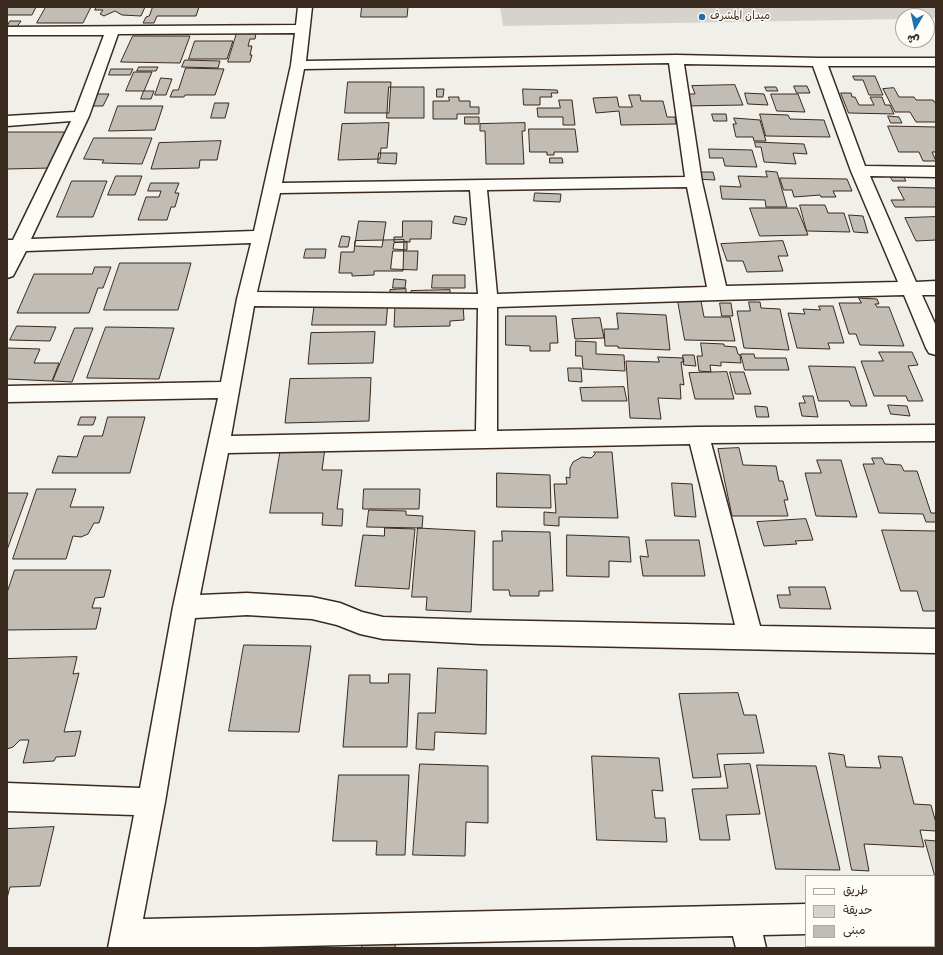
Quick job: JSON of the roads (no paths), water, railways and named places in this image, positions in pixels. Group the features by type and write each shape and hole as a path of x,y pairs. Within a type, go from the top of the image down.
{"street":[{"path":"305,7 298,65 262,237 246,299 230,390 185,607 151,802 124,941 805,919"},
{"path":"7,31 302,29"},
{"path":"7,272 13,246 81,116 112,31"},
{"path":"298,65 676,59 819,62 936,62"},
{"path":"676,59 694,182 718,293"},
{"path":"819,62 859,171 936,348"},
{"path":"7,121 81,116"},
{"path":"859,171 936,172"},
{"path":"272,188 694,182"},
{"path":"478,185 488,301 486,439"},
{"path":"13,246 262,237"},
{"path":"246,299 488,301 718,293 936,288"},
{"path":"7,394 230,390"},
{"path":"218,445 698,435 936,433"},
{"path":"698,435 751,638"},
{"path":"185,607 247,604 312,608 340,614 360,623 383,628 751,638 936,641"},
{"path":"7,797 151,802"},
{"path":"745,920 751,948"}],"place":[{"name":"ميدان المشرف","path":"702,17"}]}
